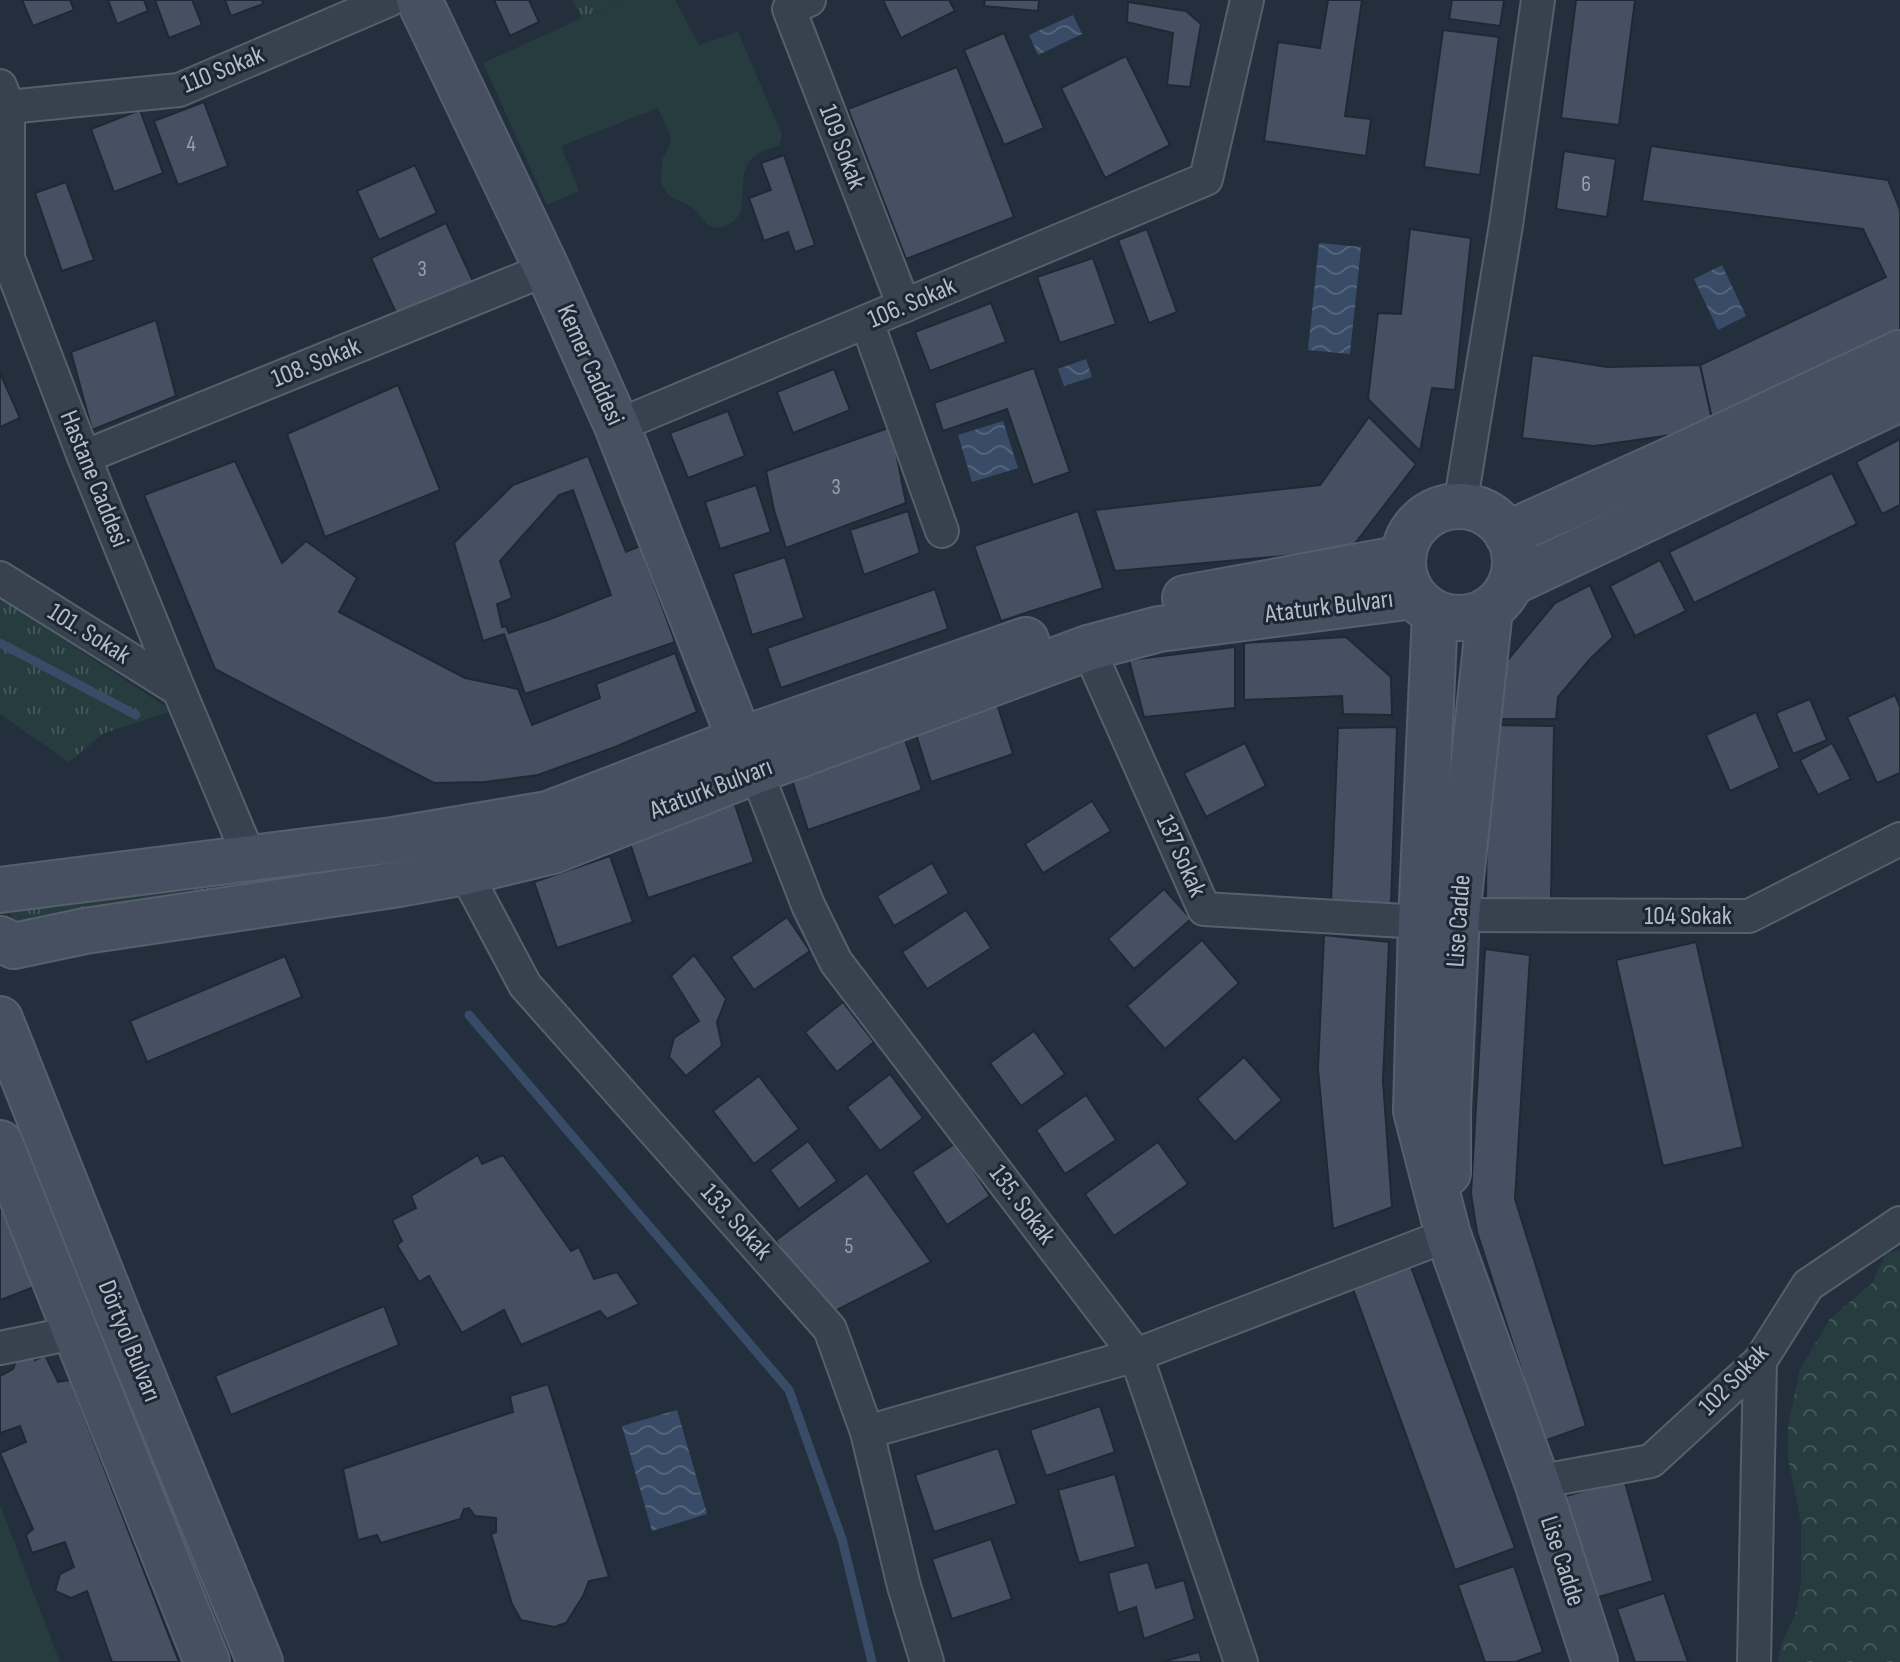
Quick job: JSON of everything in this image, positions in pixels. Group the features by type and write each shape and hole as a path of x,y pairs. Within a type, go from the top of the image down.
{"main road":[{"name":"Kemer Caddesi","path":"419,0 547,269 617,426 748,756"},
{"path":"1507,534 1900,353"},
{"path":"1500,596 1515,566 1507,534 1495,519 1479,510 1460,506 1444,508 1428,515 1416,527 1407,541 1417,589 1454,618 1473,617 1500,596 1900,399"},
{"name":"Lise Cadde","path":"1417,589 1439,918 1448,1110 1448,1235 1537,1482 1595,1662"},
{"name":"Ataturk Bulvarı","path":"0,939 14,946 85,931 399,884 553,851 748,756 972,658 1116,611 1417,589"},
{"name":"Ataturk Bulvarı","path":"0,890 393,840 548,814 748,756 1088,648 1159,629 1417,589"},
{"name":"Lise Cadde","path":"1439,918 1500,596"},
{"name":"Dörtyol Bulvarı","path":"0,1019 260,1662"},
{"name":"Dörtyol Bulvarı","path":"0,1143 207,1662"}],"street":[{"name":"110 Sokak","path":"3,101 179,90 389,0"},
{"name":"109 Sokak","path":"809,0 789,9 904,306"},
{"name":"106. Sokak","path":"617,426 1206,179 1247,0"},
{"path":"1460,506 1506,225 1538,0"},
{"name":"Hastane Caddesi","path":"3,101 8,258 84,457 250,859"},
{"name":"108. Sokak","path":"84,457 547,269"},
{"path":"867,322 942,531"},
{"name":"101. Sokak","path":"0,578 179,690"},
{"name":"137 Sokak","path":"1088,648 1204,909 1439,918"},
{"name":"135. Sokak","path":"748,756 808,905 836,962 1136,1355 1241,1662"},
{"name":"133. Sokak","path":"449,831 465,872 525,985 830,1329 867,1432 904,1586 927,1662"},
{"name":"104 Sokak","path":"1439,918 1749,916 1900,839"},
{"name":"102 Sokak","path":"1537,1482 1651,1461 1760,1361 1808,1285 1900,1223"},
{"path":"867,1432 1136,1355 1448,1235"},
{"path":"0,1348 76,1330"},
{"path":"1754,1662 1760,1361"}],"green space":[{"path":"572,0 628,0 582,18"},
{"path":"628,0 675,0 699,45 738,32 782,135 779,146 761,152 747,165 741,208 733,222 725,226 711,226 693,208 671,197 661,184 662,160 671,137 658,108 561,146 579,191 547,205 483,63"},
{"path":"0,598 172,711 104,733 69,762 0,714"},
{"path":"390,857 394,873 14,930 9,907 33,904 43,907"},
{"path":"1900,1250 1900,1662 1778,1662 1781,1645 1796,1612 1801,1583 1801,1522 1788,1459 1788,1426 1800,1369 1830,1319 1872,1283 1885,1255"},
{"path":"0,1505 60,1662 0,1662"}],"water":[{"path":"1073,15 1082,34 1038,55 1029,35"},
{"path":"1319,243 1361,247 1350,354 1308,350"},
{"path":"1722,265 1746,316 1718,330 1694,279"},
{"path":"1086,359 1092,377 1064,386 1058,369"},
{"path":"1003,421 1018,468 972,482 958,435"},
{"path":"677,1410 707,1514 652,1531 622,1426"}],"building":[{"path":"22,0 70,0 74,10 33,26"},
{"path":"108,0 144,0 148,11 117,24"},
{"path":"155,0 192,0 202,25 169,38"},
{"path":"225,0 262,0 263,4 231,16"},
{"path":"494,0 529,0 539,22 510,36"},
{"path":"883,0 949,0 955,11 901,38"},
{"path":"985,0 1039,0 1038,11 984,6"},
{"path":"1328,0 1362,0 1345,116 1371,119 1366,156 1264,141 1278,42 1320,48"},
{"path":"1452,0 1504,0 1500,26 1449,19"},
{"path":"1576,0 1635,0 1619,125 1561,118"},
{"path":"1128,2 1186,11 1201,24 1190,87 1167,85 1173,33 1127,22"},
{"path":"1443,30 1499,37 1480,175 1424,167"},
{"path":"1004,33 1044,128 1004,145 964,50"},
{"path":"1126,56 1170,145 1105,178 1061,88"},
{"path":"957,67 1014,217 906,259 848,109"},
{"path":"204,102 228,166 178,185 154,121"},
{"path":"140,110 163,173 114,192 91,129"},
{"path":"1651,146 1888,180 1900,210 1900,332 1714,429 1700,365 1886,277 1863,229 1642,201"},
{"path":"1564,151 1616,159 1607,217 1556,209"},
{"path":"784,155 815,245 795,252 788,232 764,241 749,198 771,190 761,163"},
{"path":"415,165 437,213 379,240 357,191"},
{"path":"66,182 94,260 62,271 35,193"},
{"path":"446,223 473,281 397,315 371,258"},
{"path":"1147,229 1177,312 1149,323 1118,240"},
{"path":"1410,229 1471,238 1455,390 1432,388 1420,451 1368,399 1378,313 1401,314"},
{"path":"1093,258 1116,324 1060,343 1037,277"},
{"path":"991,303 1006,342 930,371 915,332"},
{"path":"156,320 176,396 92,430 71,352"},
{"path":"1532,355 1607,367 1700,365 1714,429 1594,446 1522,438"},
{"path":"1034,368 1070,472 1033,485 1007,409 943,431 934,403"},
{"path":"834,369 850,410 793,433 777,392"},
{"path":"0,373 20,418 0,427"},
{"path":"398,385 440,490 325,537 287,434"},
{"path":"728,411 745,456 688,478 670,433"},
{"path":"1369,417 1416,464 1350,550 1115,571 1095,510 1320,485"},
{"path":"891,427 906,503 786,548 766,471"},
{"path":"1900,439 1900,505 1882,514 1856,462"},
{"path":"588,456 626,552 640,546 675,642 525,694 504,634 483,641 454,543 513,485","holes":["573,490 611,595 509,633 506,626 502,627 497,604 512,598 500,561 559,495"]},
{"path":"235,461 282,563 306,541 357,578 339,612 465,678 518,689 532,725 600,698 596,684 675,653 697,712 538,775 485,782 434,783 215,669 144,495"},
{"path":"1832,473 1857,524 1694,603 1669,552"},
{"path":"756,485 771,532 720,549 705,502"},
{"path":"908,511 920,553 864,575 850,530"},
{"path":"1078,511 1103,588 1001,621 974,546"},
{"path":"785,557 804,618 752,635 733,574"},
{"path":"1660,560 1686,611 1635,636 1610,586"},
{"path":"1590,585 1613,637 1558,697 1556,719 1491,719 1491,680 1555,603"},
{"path":"935,589 948,629 781,688 767,648"},
{"path":"1346,637 1391,677 1392,715 1343,714 1342,696 1244,700 1244,643"},
{"path":"1235,647 1235,708 1144,717 1129,660"},
{"path":"1895,695 1900,707 1900,773 1877,783 1847,717"},
{"path":"1810,699 1827,740 1793,754 1776,713"},
{"path":"996,701 1013,754 931,782 914,728"},
{"path":"1756,712 1780,768 1730,791 1706,735"},
{"path":"1488,725 1554,726 1551,902 1486,901"},
{"path":"1397,727 1391,905 1331,901 1338,728"},
{"path":"904,737 922,790 808,830 791,777"},
{"path":"1245,743 1266,786 1206,817 1184,773"},
{"path":"1832,743 1851,779 1818,795 1800,760"},
{"path":"732,796 754,862 648,898 626,831"},
{"path":"1092,801 1111,831 1043,873 1025,844"},
{"path":"610,856 633,922 557,948 534,882"},
{"path":"932,863 949,893 894,926 877,896"},
{"path":"1164,889 1191,919 1134,969 1108,939"},
{"path":"966,910 991,948 927,989 902,952"},
{"path":"787,917 810,951 754,990 731,957"},
{"path":"1324,935 1389,942 1383,1081 1392,1207 1333,1229 1318,1069"},
{"path":"1202,940 1239,983 1165,1049 1127,1006"},
{"path":"1696,942 1743,1147 1663,1166 1616,960"},
{"path":"1485,949 1530,955 1515,1199 1586,1426 1544,1441 1477,1232 1471,1194"},
{"path":"694,955 726,999 717,1022 722,1046 686,1076 669,1057 674,1038 699,1021 671,976"},
{"path":"285,956 302,997 147,1062 130,1021"},
{"path":"843,1002 874,1042 837,1072 805,1032"},
{"path":"1034,1031 1065,1074 1021,1106 990,1063"},
{"path":"1244,1057 1282,1100 1235,1142 1197,1099"},
{"path":"890,1074 923,1118 880,1151 847,1107"},
{"path":"759,1076 799,1129 754,1164 713,1111"},
{"path":"1086,1095 1116,1140 1065,1174 1036,1130"},
{"path":"808,1141 837,1181 799,1209 770,1170"},
{"path":"1158,1142 1188,1184 1114,1236 1085,1194"},
{"path":"956,1143 990,1196 947,1225 912,1172"},
{"path":"478,1155 482,1164 503,1155 571,1251 579,1247 594,1279 617,1272 639,1304 607,1319 600,1311 521,1345 504,1310 462,1333 429,1276 419,1282 397,1245 402,1241 392,1220 416,1208 411,1196"},
{"path":"867,1173 931,1262 829,1314 782,1253 776,1240"},
{"path":"0,1204 34,1287 0,1300"},
{"path":"1410,1264 1515,1548 1455,1570 1352,1286"},
{"path":"384,1306 399,1345 231,1415 215,1376"},
{"path":"33,1355 35,1360 45,1355 58,1382 70,1380 179,1662 112,1662 87,1591 71,1598 55,1591 60,1574 74,1567 65,1542 32,1553 26,1535 33,1529 0,1453 26,1442 20,1426 0,1433 0,1376 13,1369 16,1361"},
{"path":"548,1384 609,1577 589,1581 566,1623 554,1627 521,1620 512,1604 491,1534 496,1532 496,1518 475,1516 469,1508 464,1509 460,1519 381,1543 377,1535 358,1540 343,1469 513,1412 510,1396"},
{"path":"1100,1406 1115,1452 1046,1476 1030,1430"},
{"path":"998,1448 1017,1504 934,1532 915,1475"},
{"path":"1115,1474 1136,1547 1079,1563 1058,1490"},
{"path":"1624,1479 1653,1581 1592,1599 1563,1497"},
{"path":"991,1539 1012,1599 952,1619 932,1559"},
{"path":"1148,1562 1156,1588 1184,1580 1195,1619 1144,1639 1136,1607 1118,1613 1108,1573"},
{"path":"1514,1566 1543,1652 1515,1662 1485,1662 1458,1585"},
{"path":"1664,1593 1688,1662 1635,1662 1617,1609"},
{"path":"1199,1652 1202,1662 1162,1662"}],"waterway":[{"path":"0,643 136,715"},
{"path":"469,1015 789,1390 842,1539 872,1662"}]}
